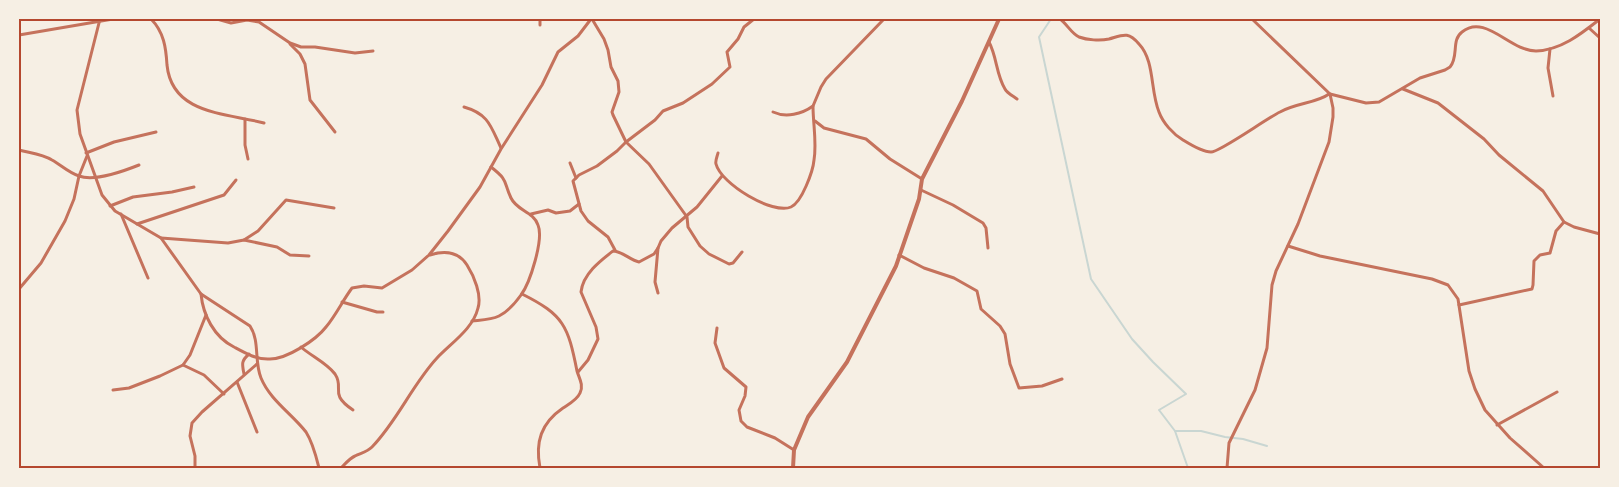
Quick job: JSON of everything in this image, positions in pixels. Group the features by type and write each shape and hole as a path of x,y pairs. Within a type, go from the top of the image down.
{"street":[{"path":"19,35 113,19"},
{"path":"151,19 161,31 164,39 168,77 184,99 218,114 264,123"},
{"path":"216,19 231,23 247,20 259,22 290,43 301,47 355,52 373,51"},
{"path":"540,19 540,25"},
{"path":"201,294 202,306 206,315 213,329 224,341 256,357 271,360 301,347 326,327 352,288 357,286 382,288 412,270 429,255 480,187 501,149 542,86 558,52 578,36 592,19 604,39 611,67 618,81 619,92 612,112 626,142 649,164 687,217 688,226 700,246 709,254 729,264 733,263 742,252"},
{"path":"722,176 687,217 666,234 654,254 639,262 627,258 615,250 608,237 583,215 573,184 576,178 597,166 617,151 656,120 663,111 684,103 712,84 729,69 727,52 738,39 744,27 754,19"},
{"path":"718,153 716,165 722,176 741,191 775,208 791,207 797,203 811,174 815,159 813,106 821,86 884,19"},
{"path":"793,468 794,450 808,417 846,362 889,280 921,190 922,179 962,101 999,19"},
{"path":"1060,19 1068,25 1074,34 1086,39 1107,39 1120,34 1132,37 1140,44 1149,58 1154,97 1162,119 1179,138 1206,151 1216,151 1264,120 1290,107 1320,100 1329,94"},
{"path":"1252,19 1329,94 1373,103 1386,99 1420,78 1450,67 1455,57 1457,37 1469,28 1486,28 1513,45 1525,50 1537,51 1563,44 1600,19"},
{"path":"100,20 77,110 80,134 102,195 110,206 120,214 161,238 201,294 250,326 255,334 256,357 260,377 281,407 307,434 312,442 319,468"},
{"path":"1589,28 1600,38"},
{"path":"989,41 996,56 1004,89 1017,100"},
{"path":"290,43 303,60 310,100 335,132"},
{"path":"1550,49 1548,68 1553,96"},
{"path":"1403,89 1438,103 1484,139 1499,155 1543,191 1564,222 1574,227 1600,234"},
{"path":"1227,468 1229,443 1255,390 1267,348 1272,285 1276,271 1288,246 1329,142 1333,125 1333,108 1329,94"},
{"path":"773,112 794,114 813,106"},
{"path":"464,107 486,118 493,128 501,149"},
{"path":"245,119 245,145 248,158"},
{"path":"814,120 824,128 866,139 885,155 922,179"},
{"path":"19,289 41,263 72,206 79,176 87,154 114,142 156,132"},
{"path":"19,150 40,155 79,176 94,177 114,174 139,165"},
{"path":"570,163 576,178"},
{"path":"471,321 499,316 522,294 534,265 540,241 539,227 531,214 516,205 511,198 506,180 491,167"},
{"path":"137,224 224,195 236,180"},
{"path":"110,206 133,197 194,187"},
{"path":"921,190 953,205 983,223 986,228 988,248"},
{"path":"244,240 258,231 286,200 334,208"},
{"path":"531,214 548,210 556,213 570,211 580,204"},
{"path":"120,214 148,278"},
{"path":"1459,305 1532,289 1534,261 1540,255 1550,252 1556,231 1564,222"},
{"path":"161,238 228,243 244,240 270,244 290,255 309,256"},
{"path":"1288,246 1320,256 1432,279 1448,285 1458,299 1465,350 1473,383 1486,410 1497,425 1544,468"},
{"path":"658,248 655,282 658,293"},
{"path":"578,372 588,360 598,339 596,327 582,297 582,287 593,268 615,250"},
{"path":"342,468 352,457 366,452 388,430 431,365 463,332 479,307 476,283 466,263 461,258 447,252 429,255"},
{"path":"899,255 924,268 961,281 977,291 981,309 1000,326 1005,334 1010,364 1019,388 1042,386 1062,379"},
{"path":"522,294 554,313 565,326 573,348 582,386 579,395 553,415 542,429 538,448 540,468"},
{"path":"342,302 383,312"},
{"path":"113,390 130,388 183,365 190,355 206,315"},
{"path":"717,328 715,343 724,368 746,387 745,396 739,410 741,421 747,428 775,438 794,450"},
{"path":"301,347 331,370 338,381 341,401 353,410"},
{"path":"245,374 242,363 243,359 249,354"},
{"path":"195,468 195,456 190,436 192,423 257,364"},
{"path":"183,365 204,375 224,394"},
{"path":"237,382 257,432"},
{"path":"1497,425 1557,392"}],"waterway":[{"path":"1051,19 1039,37 1091,279 1132,339 1186,394 1159,410 1175,431 1201,431 1243,439 1267,446"},
{"path":"1175,431 1188,468"}]}
